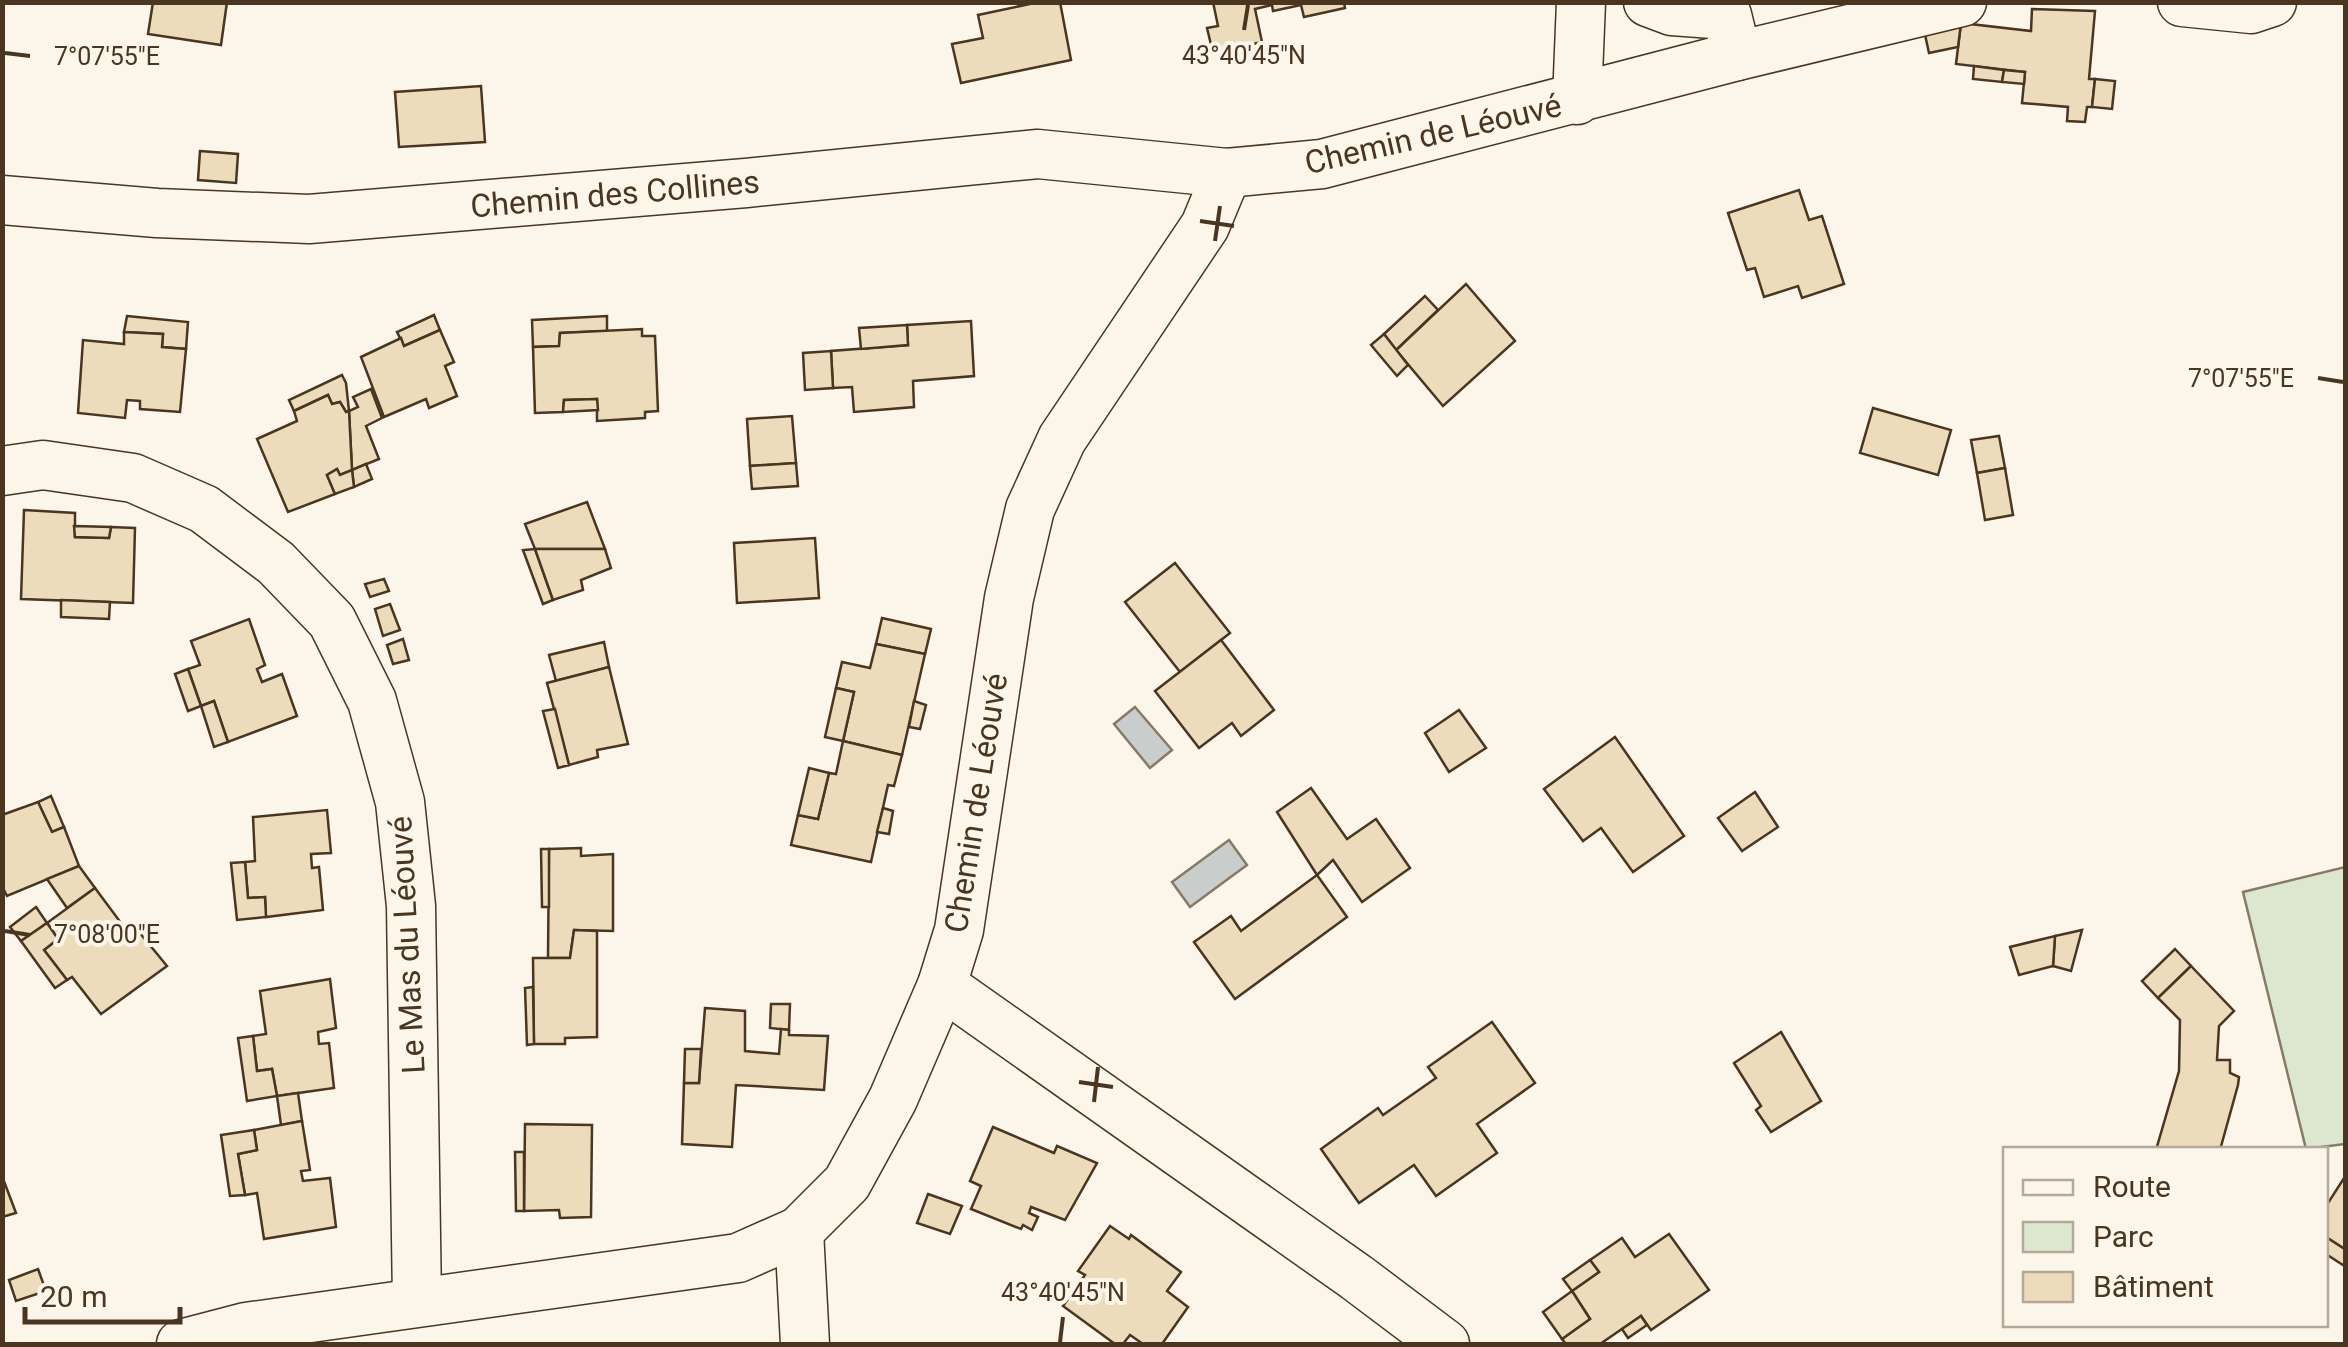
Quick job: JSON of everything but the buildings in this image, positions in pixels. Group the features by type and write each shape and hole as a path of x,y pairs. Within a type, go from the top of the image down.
{"street":[{"path":"1577,100 1582,2"},
{"path":"1648,2 1672,10 1727,14 1738,56"},
{"name":"Chemin de Léouvé","path":"181,1344 246,1327 738,1258 799,1232 847,1183 893,1099 942,985 958,930 1009,598 1030,509 1062,439 1205,226 1227,173 1322,164 1962,2"},
{"path":"2182,2 2251,8 2272,2"},
{"name":"Chemin des Collines","path":"2,200 157,213 310,219 726,185 1038,154 1227,173"},
{"name":"Le Mas du Léouvé","path":"2,471 43,465 133,478 204,509 276,563 332,621 372,701 400,802 412,906 417,1302"},
{"path":"942,985 1445,1344"},
{"path":"799,1232 806,1344"}],"green space":[{"path":"2345,867 2345,1144 2306,1147 2243,892"}],"shaded area":[{"path":"1135,707 1172,750 1150,768 1114,724"},
{"path":"1229,840 1247,865 1190,907 1172,882"}]}
